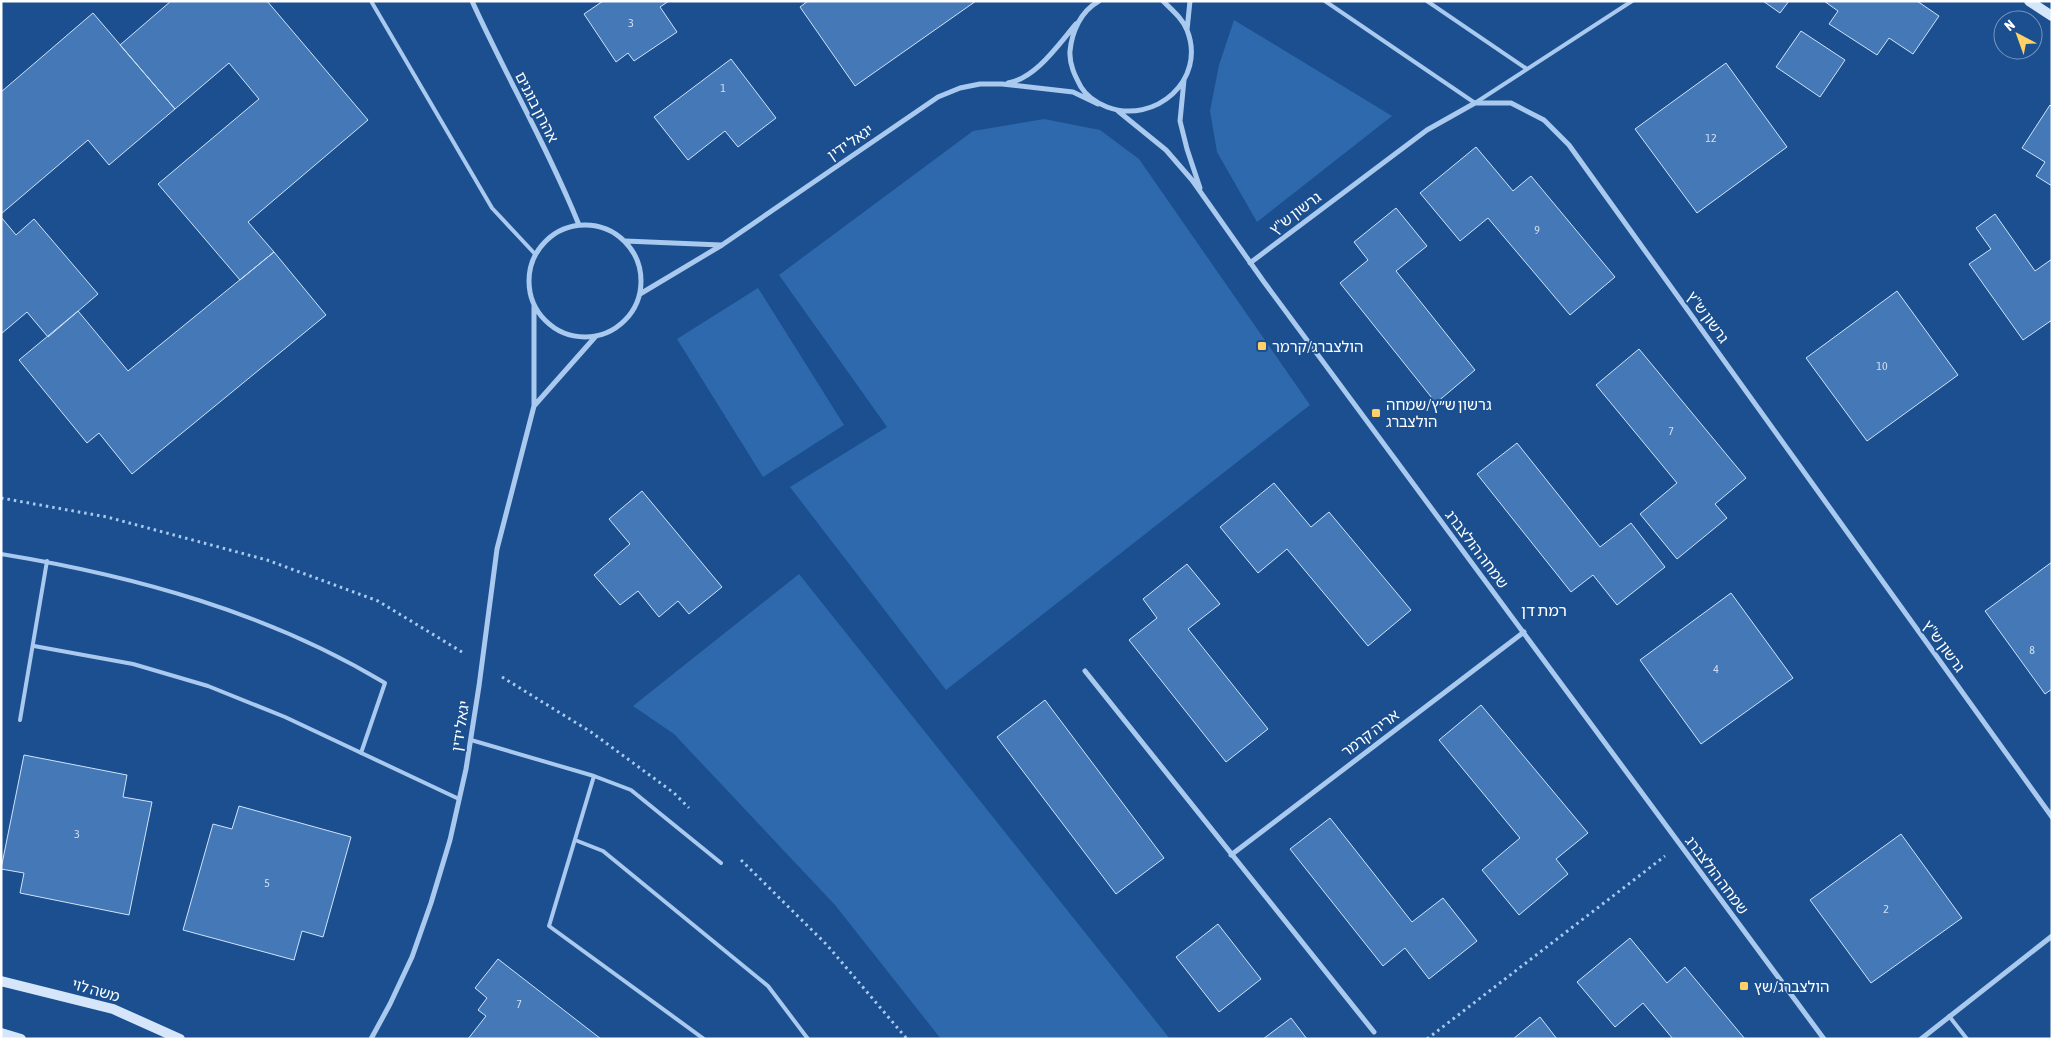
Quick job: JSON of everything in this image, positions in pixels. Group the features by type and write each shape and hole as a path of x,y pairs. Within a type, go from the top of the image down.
{"street":[{"name":"אהרון בוגנים","path":"472,1 498,58 564,188 579,225"},
{"name":"יגאל ידין","path":"1002,84 1012,82 1026,75 1043,62 1079,20 1099,1"},
{"path":"1163,1 1177,14 1186,30"},
{"path":"1186,30 1190,1"},
{"path":"2029,1 2052,16"},
{"path":"1079,20 1071,38 1070,56 1074,75 1084,91 1098,104"},
{"name":"שמחה הולצברג","path":"1186,30 1190,46 1190,64 1184,80 1180,121 1202,193"},
{"path":"1118,111 1137,112 1156,107 1172,95 1184,80"},
{"name":"יגאל ידין","path":"640,294 722,245 938,97 960,88 973,85 1002,84 1073,92 1118,111"},
{"name":"גרשון ש\"ץ","path":"1250,263 1427,130 1476,103 1512,103 1544,120 1569,145 2052,816"},
{"name":"שמחה הולצברג","path":"1118,111 1166,150 1202,193 1250,263 1824,1039"},
{"path":"579,225 596,225 612,231 625,241 636,257 641,275 640,294 634,309 624,321 611,331 596,336 578,337 560,332 545,321 534,306 529,289 530,271 535,254 546,240 562,230 579,225"},
{"path":"625,241 722,245"},
{"name":"יגאל ידין","path":"371,1039 412,957 450,840 471,740 497,549 534,406 534,306"},
{"name":"יגאל ידין","path":"534,406 596,336"},
{"name":"אריה קרמר","path":"1232,855 1524,632"},
{"path":"1085,671 1374,1032"},
{"path":"1921,1039 2052,936"},
{"name":"משה לוי","path":"1,981 113,1009 180,1039"},
{"path":"1,1033 21,1039"}],"lane":[{"path":"371,1 492,208 535,254"},
{"path":"1324,1 1476,103 1632,1"},
{"path":"1427,1 1527,69"},
{"path":"1,554 47,562 184,596 252,618 319,646 386,683 362,753"},
{"path":"20,720 47,562"},
{"path":"34,646 133,664 183,677 259,706 459,799"},
{"path":"471,740 594,776 631,790 720,862"},
{"path":"594,776 549,926 704,1039"},
{"path":"575,840 603,852 768,986 808,1039"},
{"path":"1949,1016 1966,1039"}],"path":[{"path":"1427,1039 1680,845"}],"shaded area":[{"path":"1234,20 1392,116 1257,222 1217,152 1210,111 1219,65"},
{"path":"1044,119 1100,130 1139,159 1310,405 946,690 790,487 887,427 779,275 973,131"},
{"path":"758,288 844,425 763,477 677,339"},
{"path":"799,574 1170,1039 941,1039 835,905 674,734 633,706"}],"building":[{"path":"171,1 267,1 368,120 248,222 274,252 240,280 158,184 259,99 229,63 175,109 120,45"},
{"path":"603,1 669,1 660,7 677,32 634,61 628,53 616,62 584,14"},
{"path":"808,1 976,1 855,86 800,7"},
{"path":"1763,1 1789,1 1780,13"},
{"path":"1824,1 1917,1 1939,16 1913,54 1889,38 1877,55 1829,24 1838,11"},
{"path":"93,13 175,109 109,165 88,140 1,214 1,92"},
{"path":"1801,31 1845,60 1820,97 1776,67"},
{"path":"731,59 776,118 738,147 725,131 688,160 654,117"},
{"path":"1726,63 1787,147 1697,213 1635,129"},
{"path":"2050,105 2052,107 2052,186 2036,176 2045,162 2022,148"},
{"path":"1476,147 1513,191 1531,176 1615,277 1570,315 1488,218 1460,241 1420,193"},
{"path":"1396,208 1427,246 1396,271 1475,370 1436,403 1340,283 1368,260 1354,242"},
{"path":"1995,214 2035,271 2052,259 2052,320 2023,340 1969,264 1991,249 1976,228"},
{"path":"1,217 16,235 34,219 98,294 48,337 27,312 1,334"},
{"path":"274,252 326,315 132,474 99,433 87,443 19,360 78,311 128,371"},
{"path":"1897,291 1958,375 1867,441 1806,358"},
{"path":"1639,349 1746,478 1715,504 1727,518 1677,559 1640,514 1677,483 1596,385"},
{"path":"1517,443 1600,547 1631,523 1665,567 1617,605 1593,575 1571,592 1477,474"},
{"path":"1274,483 1311,527 1329,512 1411,610 1368,646 1287,549 1258,573 1220,527"},
{"path":"642,491 722,587 689,614 678,601 659,617 638,591 620,605 594,575 630,544 609,519"},
{"path":"2052,562 2052,689 2045,694 1985,611"},
{"path":"1187,564 1220,604 1188,629 1268,729 1226,762 1129,640 1157,618 1143,599"},
{"path":"1731,593 1793,678 1701,744 1640,660"},
{"path":"1045,700 1164,858 1116,894 997,737"},
{"path":"1481,705 1588,833 1556,859 1568,874 1519,915 1482,870 1520,838 1439,740"},
{"path":"24,755 127,775 123,797 152,802 129,915 20,893 24,873 1,869"},
{"path":"239,806 351,837 323,937 302,931 294,960 183,930 213,824 232,829"},
{"path":"1330,818 1412,922 1443,898 1477,941 1429,979 1405,948 1383,966 1290,849"},
{"path":"1901,834 1962,918 1871,983 1810,900"},
{"path":"1218,924 1261,979 1219,1012 1176,957"},
{"path":"1630,938 1667,983 1685,967 1745,1039 1673,1039 1643,1003 1615,1027 1577,982"},
{"path":"498,959 601,1039 468,1039 486,1016 478,1010 487,998 475,988"},
{"path":"1540,1017 1557,1039 1513,1039"},
{"path":"1291,1018 1307,1039 1263,1039"}],"place":[{"name":"הולצברג/קרמר","path":"1262,346"},
{"name":"גרשון ש״ץ/שמחה הולצברג","path":"1376,413"},
{"name":"הולצברג/שץ","path":"1744,986"}],"district":[{"name":"רמת דן","path":"1544,610"}]}
